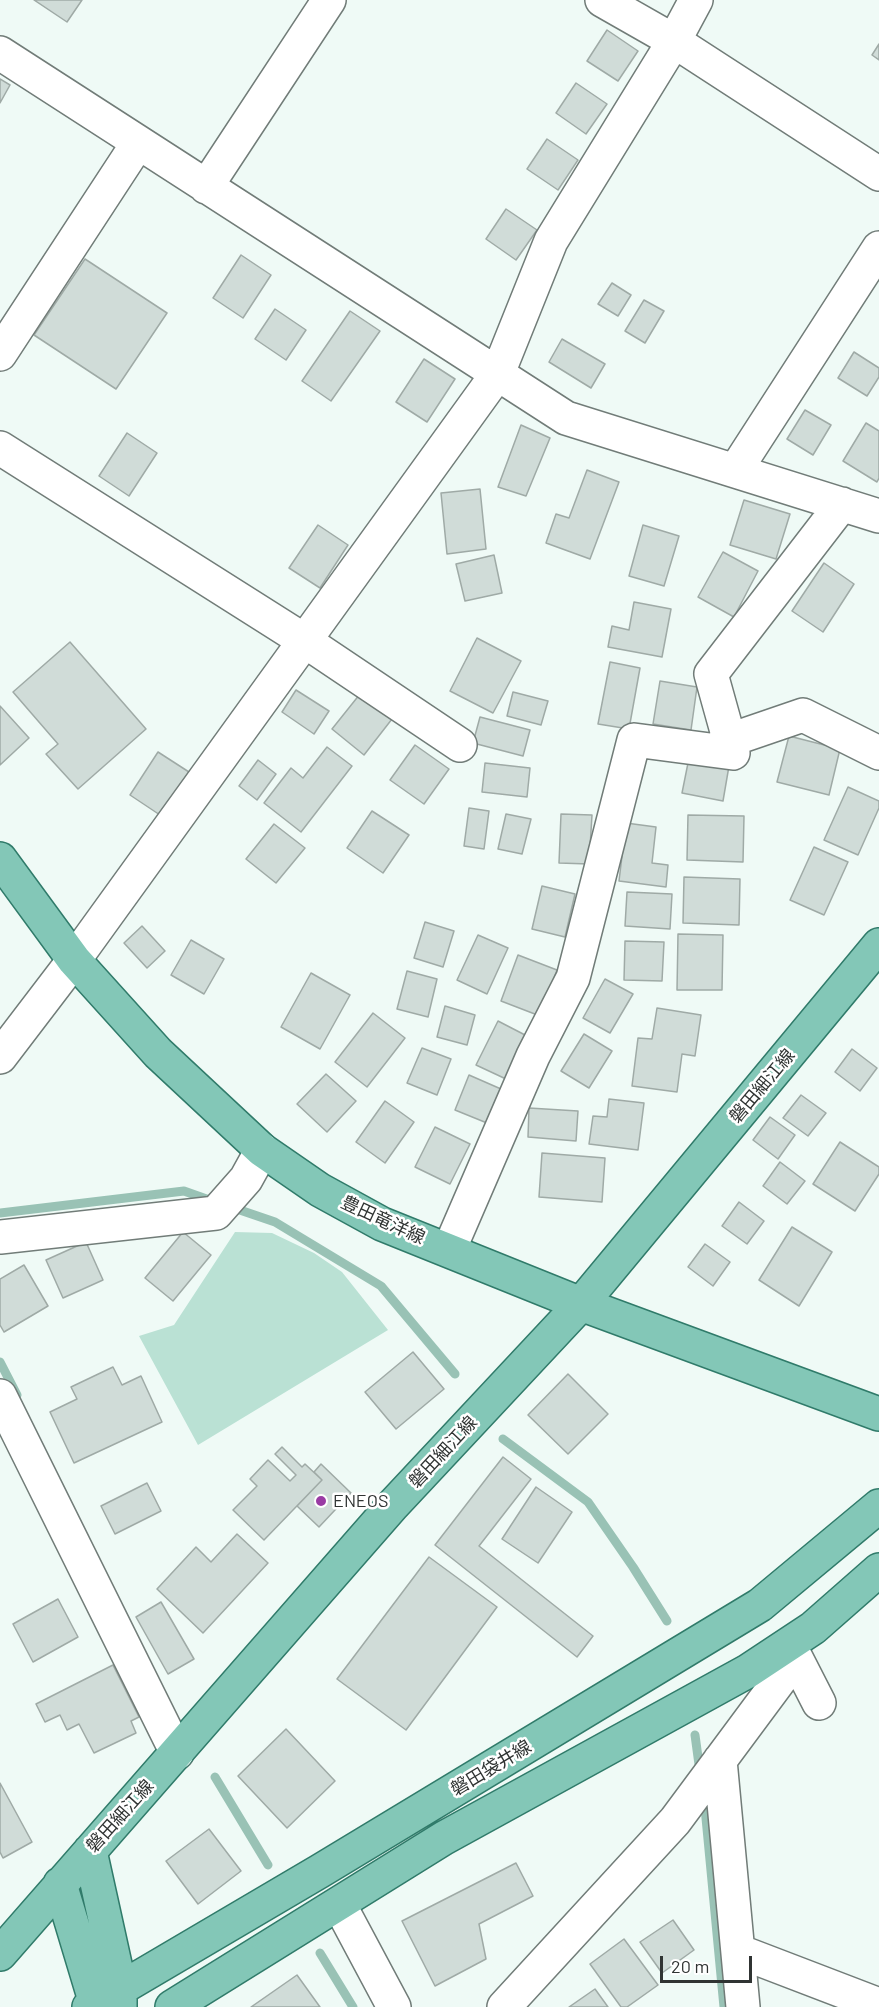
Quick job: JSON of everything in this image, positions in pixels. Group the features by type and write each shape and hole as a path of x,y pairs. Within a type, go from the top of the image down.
{"main road":[{"name":"豊田竜洋線","path":"0,859 74,960 158,1053 262,1150 320,1190 382,1224 581,1304 879,1414"},
{"name":"磐田細江線","path":"0,1954 393,1505 581,1304 879,945"},
{"name":"磐田袋井線","path":"104,2002 760,1605 879,1506"},
{"name":"磐田袋井線","path":"172,2007 444,1838 748,1671 792,1652 813,1628 879,1570"},
{"path":"90,1851 104,2002"},
{"path":"60,1884 104,2002"}],"street":[{"path":"206,187 329,0"},
{"path":"602,0 674,41 879,174"},
{"path":"0,1057 74,960 498,373 551,241 674,41 696,0"},
{"path":"0,53 566,418 879,516"},
{"path":"0,354 138,143"},
{"path":"735,471 879,248"},
{"path":"0,448 305,641 460,745"},
{"path":"449,1250 533,1056 573,978 634,740 734,753 711,675 842,504"},
{"path":"730,740 803,715 879,753"},
{"path":"0,1237 216,1213 246,1179 262,1150"},
{"path":"0,1396 177,1753"},
{"path":"504,2007 675,1821 720,1760 792,1652 819,1703"},
{"path":"720,1760 743,2007"},
{"path":"339,1904 394,2007"},
{"path":"738,1951 879,2005"}],"green space":[{"path":"235,1232 272,1233 314,1253 342,1272 388,1330 198,1445 139,1336 174,1325"}],"building":[{"path":"34,0 82,0 67,22"},
{"path":"607,30 638,51 618,81 587,61"},
{"path":"879,44 879,60 872,55"},
{"path":"0,79 10,85 0,103"},
{"path":"576,83 607,104 586,134 556,113"},
{"path":"547,139 578,160 558,190 527,169"},
{"path":"506,209 537,230 516,260 486,239"},
{"path":"241,255 271,275 243,318 213,298"},
{"path":"85,259 167,313 116,389 34,335"},
{"path":"612,283 631,295 618,316 598,304"},
{"path":"644,300 664,311 645,343 625,331"},
{"path":"275,309 306,330 286,360 255,339"},
{"path":"350,311 380,331 331,401 302,381"},
{"path":"562,339 605,364 591,388 549,362"},
{"path":"854,352 879,368 879,377 867,396 838,378"},
{"path":"424,359 455,379 427,422 396,402"},
{"path":"805,410 831,425 813,455 787,439"},
{"path":"866,423 879,431 879,478 877,482 843,461"},
{"path":"521,425 550,438 526,496 498,487"},
{"path":"127,433 157,453 129,496 99,476"},
{"path":"587,470 619,482 590,559 546,543 556,514 569,518"},
{"path":"480,489 486,549 447,554 441,493"},
{"path":"744,500 790,514 776,559 730,545"},
{"path":"318,525 348,545 320,588 289,568"},
{"path":"643,525 679,536 664,586 629,576"},
{"path":"723,552 758,571 734,617 698,597"},
{"path":"494,555 502,593 465,601 456,564"},
{"path":"824,563 854,584 823,632 792,611"},
{"path":"634,602 671,609 662,657 608,647 612,626 629,630"},
{"path":"477,638 521,661 493,713 450,691"},
{"path":"70,642 146,729 78,789 46,754 58,744 13,692"},
{"path":"610,662 640,668 629,729 598,724"},
{"path":"660,681 697,687 691,730 653,724"},
{"path":"296,690 329,711 314,734 282,712"},
{"path":"513,692 548,701 541,725 507,716"},
{"path":"360,694 392,719 364,755 332,729"},
{"path":"0,706 29,738 0,765"},
{"path":"480,717 530,730 523,756 473,743"},
{"path":"789,736 840,749 829,795 777,782"},
{"path":"415,745 449,769 424,804 390,780"},
{"path":"327,747 352,766 301,832 264,803 291,768 303,778"},
{"path":"158,752 189,772 160,815 130,795"},
{"path":"689,758 729,766 723,801 682,793"},
{"path":"258,760 276,774 257,800 239,786"},
{"path":"485,763 530,768 527,797 482,792"},
{"path":"848,787 879,801 879,808 858,855 824,840"},
{"path":"469,808 489,811 484,849 464,846"},
{"path":"372,811 409,835 383,873 347,848"},
{"path":"506,814 531,819 522,854 498,849"},
{"path":"561,814 592,815 589,864 559,863"},
{"path":"688,815 744,816 743,862 687,860"},
{"path":"626,823 656,827 652,863 668,865 666,887 619,881"},
{"path":"274,824 305,848 276,883 246,859"},
{"path":"814,847 848,862 824,915 790,900"},
{"path":"684,877 740,879 739,925 683,923"},
{"path":"542,886 575,894 565,937 532,929"},
{"path":"627,892 672,894 670,929 625,926"},
{"path":"425,922 454,931 443,967 414,958"},
{"path":"142,926 165,951 147,968 124,943"},
{"path":"678,934 723,935 722,990 677,990"},
{"path":"478,935 508,948 487,994 457,980"},
{"path":"191,940 224,959 204,994 171,975"},
{"path":"625,941 664,942 662,981 624,980"},
{"path":"518,955 557,970 540,1016 501,1001"},
{"path":"407,971 437,979 428,1017 397,1009"},
{"path":"311,973 350,995 320,1049 281,1027"},
{"path":"605,979 633,994 610,1033 583,1018"},
{"path":"445,1006 475,1015 467,1045 437,1037"},
{"path":"657,1008 701,1015 695,1056 682,1054 677,1092 632,1086 638,1038 652,1039"},
{"path":"373,1013 405,1038 367,1087 335,1062"},
{"path":"498,1021 527,1036 506,1079 476,1065"},
{"path":"584,1034 612,1051 589,1088 561,1071"},
{"path":"422,1048 451,1059 437,1095 407,1083"},
{"path":"852,1049 877,1068 860,1091 835,1072"},
{"path":"326,1074 356,1101 327,1132 297,1104"},
{"path":"469,1075 501,1089 487,1123 455,1110"},
{"path":"801,1095 826,1113 808,1136 783,1118"},
{"path":"609,1099 644,1103 638,1150 589,1144 593,1116 607,1117"},
{"path":"385,1101 414,1122 385,1163 356,1142"},
{"path":"529,1108 578,1111 576,1141 528,1137"},
{"path":"770,1117 795,1135 778,1159 753,1140"},
{"path":"435,1127 470,1144 450,1184 415,1167"},
{"path":"840,1142 879,1167 879,1174 855,1211 813,1184"},
{"path":"542,1153 605,1158 602,1202 539,1197"},
{"path":"780,1162 805,1181 787,1204 763,1186"},
{"path":"739,1202 764,1221 747,1244 722,1226"},
{"path":"792,1227 832,1252 799,1306 759,1280"},
{"path":"183,1232 211,1255 173,1301 145,1278"},
{"path":"86,1242 103,1280 63,1298 46,1260"},
{"path":"705,1244 730,1262 713,1286 688,1267"},
{"path":"24,1265 48,1306 4,1332 0,1325 0,1279"},
{"path":"413,1352 444,1389 396,1429 365,1392"},
{"path":"113,1367 122,1385 141,1376 162,1422 74,1463 50,1412 77,1399 71,1387"},
{"path":"568,1374 608,1414 568,1454 528,1415"},
{"path":"282,1447 302,1467 305,1464 322,1480 264,1540 233,1510 257,1486 250,1479 268,1460 290,1481 296,1475 275,1454"},
{"path":"503,1457 531,1479 479,1546 593,1636 577,1657 435,1545"},
{"path":"321,1464 351,1493 319,1527 297,1506 322,1480 314,1472"},
{"path":"147,1483 161,1511 115,1534 101,1506"},
{"path":"536,1487 572,1512 538,1563 502,1539"},
{"path":"237,1534 268,1563 203,1633 157,1589 196,1547 211,1562"},
{"path":"429,1557 497,1607 406,1730 337,1679"},
{"path":"58,1599 78,1637 33,1662 13,1624"},
{"path":"161,1602 194,1659 168,1674 136,1617"},
{"path":"113,1665 139,1717 131,1721 136,1733 94,1753 79,1724 67,1730 60,1715 45,1722 36,1704"},
{"path":"286,1729 335,1781 287,1828 238,1776"},
{"path":"0,1783 32,1842 3,1858 0,1852"},
{"path":"209,1829 241,1871 198,1904 166,1861"},
{"path":"516,1863 533,1896 479,1924 486,1959 435,1986 402,1921"},
{"path":"673,1920 694,1950 662,1973 640,1942"},
{"path":"624,1939 658,1985 627,2007 621,2007 590,1964"},
{"path":"297,1975 320,2007 251,2007"},
{"path":"595,1989 608,2007 569,2007"}],"waterway":[{"path":"0,1213 184,1191 215,1202"},
{"path":"231,1207 275,1222 381,1286 455,1374"},
{"path":"0,1362 17,1395"},
{"path":"503,1439 588,1502 667,1621"},
{"path":"695,1735 700,1772"},
{"path":"215,1777 268,1865"},
{"path":"704,1797 724,2007"},
{"path":"320,1953 353,2007"}],"place":[{"name":"ENEOS","path":"321,1501"}]}
